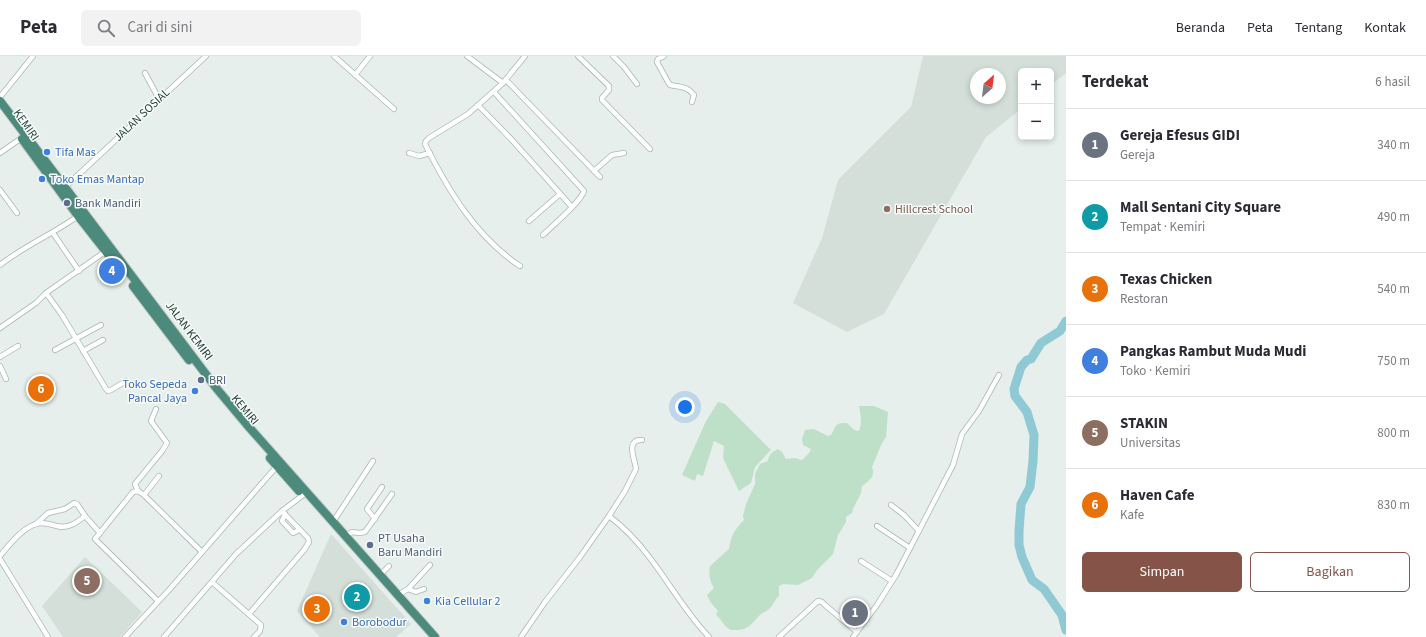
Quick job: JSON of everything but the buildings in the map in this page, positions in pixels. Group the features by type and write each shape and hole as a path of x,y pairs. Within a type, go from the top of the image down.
{"highway":[{"path":"0,101 23,137"},
{"name":"KEMIRI","path":"0,109 23,137 36,161 62,190 78,216 214,392 277,466 305,494 428,637"},
{"name":"JALAN KEMIRI","path":"62,190 210,380 248,426 305,494 333,522 435,637"}],"street":[{"path":"0,97 32,56"},
{"name":"JALAN SOSIAL","path":"62,190 206,56"},
{"path":"334,56 394,109"},
{"path":"355,75 370,56"},
{"path":"467,56 504,82 600,177"},
{"path":"520,266 504,255 466,215 449,188 425,144 426,141 468,114 494,92 504,82 524,56"},
{"path":"578,56 609,86 609,90 602,100 650,149"},
{"path":"613,56 627,70 637,84"},
{"path":"664,56 658,59 657,62 668,82 670,85 681,86 690,90 694,95 692,102"},
{"path":"145,73 159,99"},
{"path":"494,92 583,190 583,194 572,207 543,235"},
{"path":"478,105 512,140 572,207"},
{"path":"0,154 23,137"},
{"path":"408,153 419,156 430,153"},
{"path":"594,171 612,155 624,154"},
{"path":"0,190 17,213"},
{"path":"529,221 560,194"},
{"path":"0,264 18,251 53,233 78,216"},
{"path":"53,233 79,271"},
{"path":"0,328 36,303 46,293 106,251"},
{"path":"46,293 108,391 126,381"},
{"path":"55,350 101,325"},
{"path":"83,351 103,340"},
{"path":"0,357 18,346"},
{"path":"0,366 6,379"},
{"path":"853,637 877,605 892,581 953,465 962,434 979,411 999,375"},
{"path":"156,409 151,421 167,443 135,484 138,491 144,495 202,552"},
{"path":"521,637 609,516 625,491 636,471 631,451 632,447 635,442 642,440"},
{"path":"333,522 373,461"},
{"path":"125,637 277,466"},
{"path":"144,495 159,476"},
{"path":"375,519 367,509 382,487"},
{"path":"138,491 134,492 95,539 158,601"},
{"path":"164,637 236,554 305,494"},
{"path":"345,536 352,532 362,534 365,532 392,494"},
{"path":"0,556 12,540 48,513 65,509 72,503 77,504 100,533"},
{"path":"890,506 904,515 919,531"},
{"path":"249,614 309,542 308,538 284,513"},
{"path":"284,513 282,522 294,533 299,530"},
{"path":"35,524 42,523 64,528 70,526 85,516"},
{"path":"609,516 629,533 639,544 678,599 709,637"},
{"path":"877,526 910,548"},
{"path":"0,559 48,637"},
{"path":"861,561 892,581"},
{"path":"398,595 408,589 430,565"},
{"path":"380,576 389,566"},
{"path":"212,582 261,625 262,628 254,637"},
{"path":"408,589 416,592 424,589"},
{"path":"779,637 818,601 825,604 857,632"}],"shaded area":[{"name":"Hillcrest School","path":"923,56 1066,56 1066,73 1054,83 1054,68 1018,68 1018,111 986,137 884,314 847,332 793,303 822,238 838,180 911,107"},
{"path":"331,534 411,624 396,637 320,637 297,611"},
{"path":"85,557 142,612 120,637 63,637 42,606"}],"green space":[{"path":"718,402 725,404 771,450 755,467 751,483 739,491 723,458 724,446 714,441 703,476 697,474 695,481 682,475 706,421"},
{"path":"859,406 874,406 888,412 886,437 872,467 872,476 862,486 861,493 852,513 846,517 846,522 838,535 833,554 817,570 812,578 798,585 783,584 779,586 779,596 772,606 749,626 742,629 731,630 726,627 716,614 718,611 711,603 707,595 714,588 711,583 709,569 710,566 729,549 734,533 744,520 743,516 746,504 755,484 755,474 760,464 768,461 771,454 778,449 782,452 786,459 795,458 802,460 811,449 803,445 802,439 805,430 814,429 828,436 831,435 837,424 847,423 854,430 859,431 861,419"}],"waterway":[{"path":"1066,321 1060,331 1041,343 1031,359 1027,360 1021,367 1014,389 1015,396 1027,412 1034,435 1030,487 1021,504 1019,545 1022,557 1032,580 1044,589 1062,615 1066,630"}],"place":[{"name":"Tifa Mas","path":"47,152"},
{"name":"Toko Emas Mantap","path":"42,179"},
{"name":"Bank Mandiri","path":"67,203"},
{"name":"Hillcrest School","path":"887,209"},
{"name":"Pangkas Rambut Muda Mudi","path":"112,271"},
{"name":"BRI","path":"201,380"},
{"name":"Haven Cafe","path":"41,389"},
{"name":"Toko Sepeda Pancal Jaya","path":"195,391"},
{"name":"PT Usaha Baru Mandiri","path":"370,545"},
{"name":"STAKIN","path":"87,581"},
{"name":"Mall Sentani City Square","path":"357,597"},
{"name":"Kia Cellular 2","path":"427,601"},
{"name":"Texas Chicken","path":"317,609"},
{"name":"Gereja Efesus GIDI","path":"855,613"},
{"name":"Borobodur","path":"344,622"}]}
